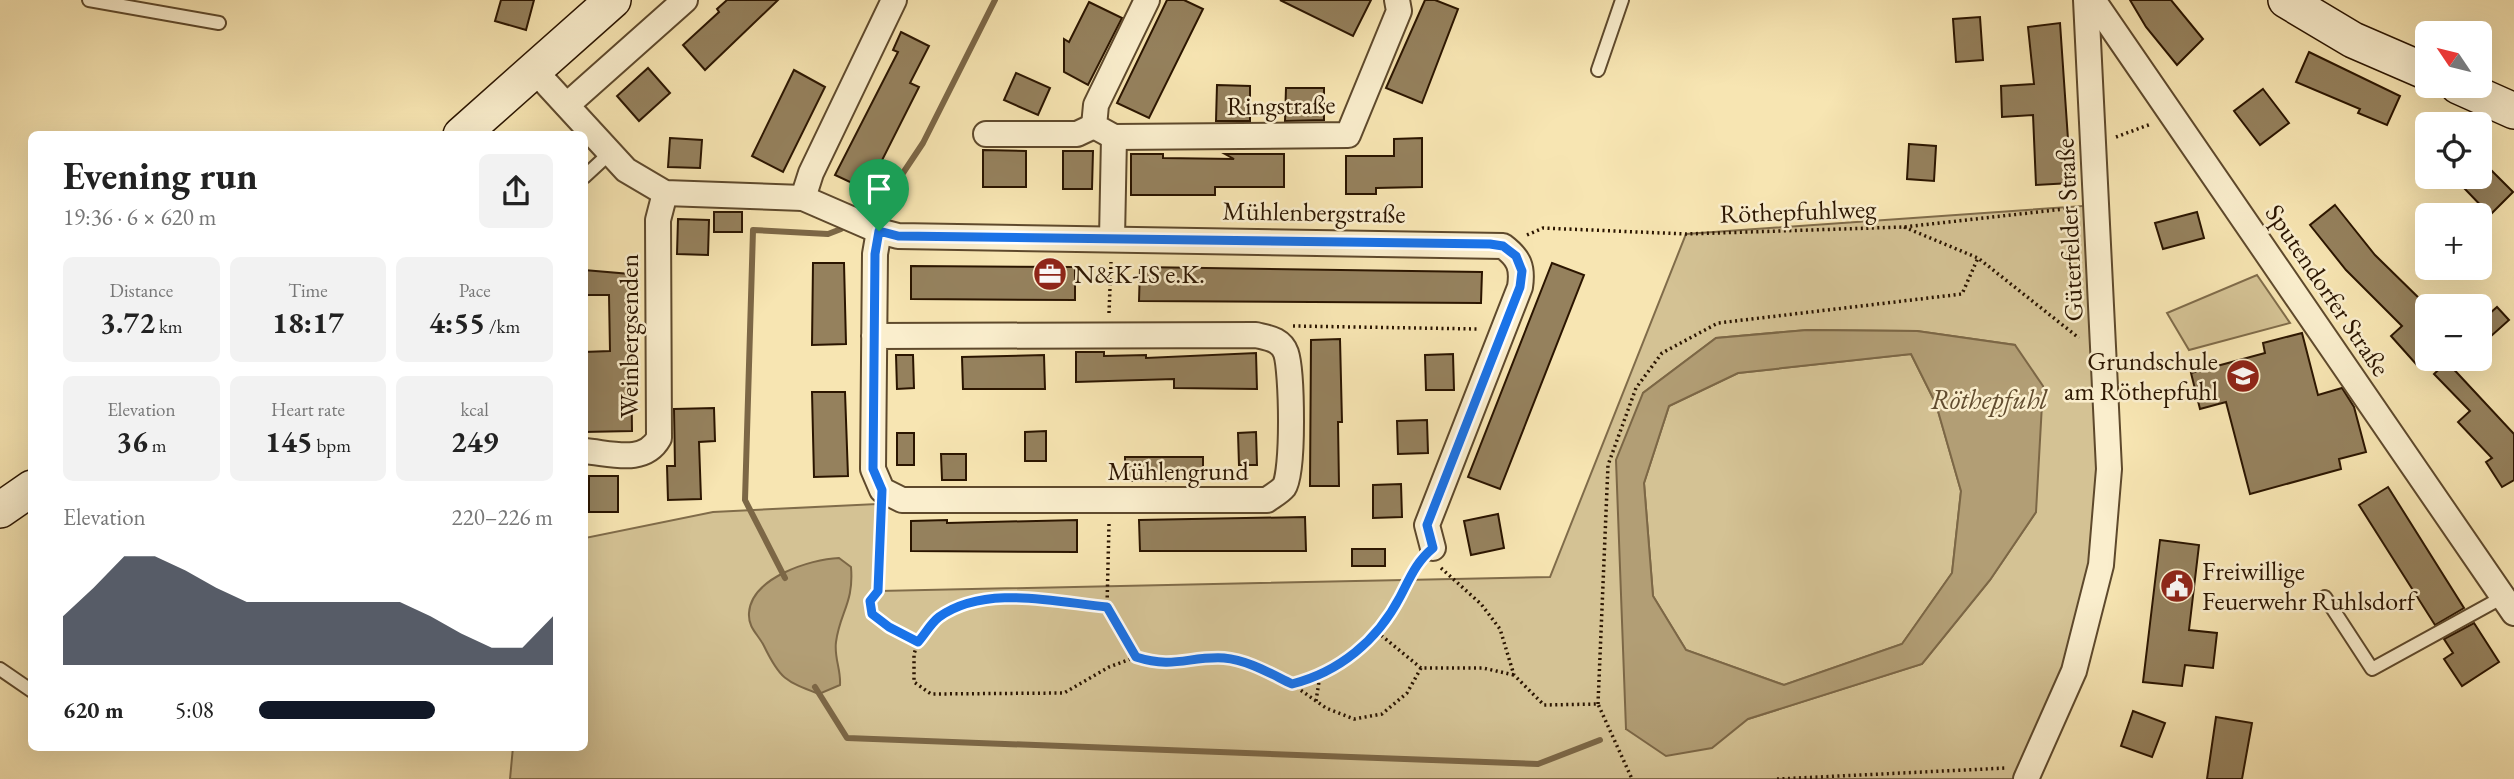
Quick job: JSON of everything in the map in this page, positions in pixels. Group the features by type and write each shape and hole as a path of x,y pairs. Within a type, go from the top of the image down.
{"street":[{"path":"466,131 613,0"},
{"path":"566,105 685,0"},
{"path":"803,198 811,173 894,0"},
{"path":"1112,238 1104,132 1096,105 1147,0"},
{"name":"Ringstraße","path":"986,134 1104,132 1348,135 1399,11 1397,0"},
{"name":"Güterfelder Straße","path":"2029,773 2074,671 2101,565 2109,469 2106,359 2086,0"},
{"name":"Sputendorfer Straße","path":"2093,0 2508,605"},
{"path":"2286,0 2353,40 2415,67"},
{"name":"Mühlenbergstraße","path":"536,71 610,153 643,183 665,193 803,198 879,231 898,236 1503,246"},
{"path":"2485,98 2514,111"},
{"name":"Weinbergsenden","path":"588,451 641,456 652,450 659,438 658,220 665,193"},
{"path":"879,231 875,254 873,469 882,490"},
{"path":"1433,548 1427,525 1504,329 1522,271 1516,256 1503,246"},
{"path":"874,336 1256,335 1275,339"},
{"name":"Mühlengrund","path":"882,490 902,500 1267,500 1284,486 1290,470 1289,373 1286,352 1275,339"},
{"path":"0,510 28,491"}],"lane":[{"path":"89,0 219,23"},
{"path":"1598,69 1622,0"},
{"path":"588,173 610,153"},
{"path":"2325,597 2372,670 2508,605"},
{"path":"0,669 28,688"}],"path":[{"path":"2094,145 2173,117"},
{"name":"Röthepfuhlweg","path":"1503,246 1543,228 1686,234 1904,227 2097,205"},
{"path":"1904,227 1978,258 2106,359"},
{"path":"1109,336 1112,238"},
{"path":"1632,779 1598,705 1608,465 1636,388 1662,352 1718,323 1962,294 1978,258"},
{"path":"1275,339 1290,326 1504,329"},
{"path":"882,490 878,591 870,601 872,614 889,627 918,642"},
{"path":"1110,501 1107,607 1136,657"},
{"path":"1292,684 1320,675 1346,662 1377,632 1398,600 1417,561 1433,548 1442,571 1481,604 1500,629 1514,675 1544,705 1598,705"},
{"path":"1107,607 1029,598 964,604 938,618 918,642 914,654 914,682 931,694 1064,693 1109,667 1136,657 1160,664 1225,658 1256,667 1292,684 1316,702 1354,719 1382,714 1407,693 1421,668"},
{"path":"1377,632 1421,668 1483,668 1514,675"},
{"path":"1316,702 1320,675"},
{"path":"1777,779 2029,773"}],"shaded area":[{"path":"2097,205 2101,565 2026,779 510,779 513,751 588,751 588,537 713,512 877,504 879,591 1550,577 1686,234","holes":["1807,330 1917,331 2015,345 2036,512 1990,580 1922,664 1748,719 1626,729 1643,393 1716,338"]},
{"path":"2257,275 2290,323 2189,350 2167,313"},
{"path":"1911,354 1936,404 1961,491 1952,573 1902,644 1784,685 1686,650 1653,596 1644,483 1669,406 1738,373"}],"water":[{"name":"Röthepfuhl","path":"1807,330 1917,331 2015,345 2043,386 2036,512 1990,580 1922,664 1748,719 1712,748 1666,756 1626,729 1616,460 1643,393 1716,338","holes":["1911,354 1936,404 1961,491 1952,573 1902,644 1784,685 1686,650 1653,596 1644,483 1669,406 1738,373"]},
{"path":"839,558 851,567 849,599 836,642 840,685 819,694 798,686 779,672 752,627 749,613 752,601 771,580 813,562"}],"building":[{"path":"501,0 534,0 526,30 495,21"},
{"path":"727,0 778,0 705,70 683,45 719,12 717,9"},
{"path":"1167,0 1184,0 1203,9 1149,118 1117,103"},
{"path":"1280,0 1371,0 1353,36"},
{"path":"1425,0 1435,0 1458,9 1422,103 1386,88"},
{"path":"2130,0 2171,0 2203,39 2177,65 2146,27"},
{"path":"1089,2 1122,18 1088,85 1064,72 1064,39 1069,42"},
{"path":"1980,17 1983,60 1956,62 1953,19"},
{"path":"2060,23 2071,183 2036,185 2033,115 2002,117 2001,86 2034,84 2028,27"},
{"path":"901,32 929,46 910,83 919,87 867,190 835,175 898,52 893,50"},
{"path":"2309,52 2400,96 2387,125 2358,113 2360,109 2296,82"},
{"path":"648,68 670,93 639,121 617,96"},
{"path":"794,70 825,87 783,172 752,156"},
{"path":"1016,73 1050,88 1038,115 1004,100"},
{"path":"1217,85 1250,86 1250,121 1216,121"},
{"path":"1286,88 1324,88 1324,120 1285,121"},
{"path":"2263,89 2289,123 2260,145 2234,111"},
{"path":"670,138 702,140 700,168 668,167"},
{"path":"1422,138 1422,187 1376,188 1376,194 1346,194 1346,156 1394,156 1394,139"},
{"path":"1909,144 1936,146 1934,181 1907,179"},
{"path":"983,150 1026,151 1026,187 983,187"},
{"path":"1063,151 1093,151 1092,189 1063,189"},
{"path":"1131,154 1163,154 1163,158 1234,159 1225,154 1284,154 1284,187 1215,187 1215,195 1131,195"},
{"path":"2492,171 2513,192 2492,213 2492,203 2478,203 2465,189 2492,189"},
{"path":"2335,205 2375,255 2415,294 2415,363 2391,336 2402,326 2346,270 2310,225"},
{"path":"714,212 742,212 742,232 714,232"},
{"path":"2197,212 2204,238 2163,249 2155,223"},
{"path":"678,219 709,220 708,255 677,254"},
{"path":"813,263 844,263 846,344 812,345"},
{"path":"1552,263 1584,275 1500,489 1468,477"},
{"path":"911,266 1075,267 1075,300 911,299"},
{"path":"1140,267 1482,272 1481,303 1139,301"},
{"path":"588,270 630,274 632,431 588,432 588,352 610,351 609,295 588,295"},
{"path":"2497,307 2509,320 2492,335 2492,311"},
{"path":"2302,333 2318,395 2342,388 2354,407 2366,452 2339,459 2341,469 2250,494 2226,402 2200,409 2191,373 2265,353 2263,343"},
{"path":"1340,339 1342,422 1338,422 1339,486 1310,486 1311,340"},
{"path":"1076,352 1104,352 1104,356 1146,355 1146,358 1256,353 1257,389 1174,388 1174,379 1076,382"},
{"path":"1453,354 1454,390 1426,390 1425,355"},
{"path":"896,355 913,355 914,388 897,389"},
{"path":"1044,355 1045,389 963,389 962,357"},
{"path":"2437,371 2455,371 2514,434 2514,480 2502,487 2486,462 2492,458 2458,422 2470,411 2434,374"},
{"path":"812,392 845,392 848,476 814,477"},
{"path":"714,408 715,441 699,442 701,499 668,500 667,466 675,466 674,409"},
{"path":"1427,420 1428,453 1398,454 1397,421"},
{"path":"1046,431 1046,461 1025,461 1025,432"},
{"path":"1256,432 1257,465 1239,465 1238,433"},
{"path":"897,433 914,433 914,465 897,465"},
{"path":"941,454 966,454 966,480 942,480"},
{"path":"1125,457 1203,457 1203,481 1125,481"},
{"path":"589,476 618,476 618,512 589,512"},
{"path":"1401,484 1402,517 1373,518 1373,485"},
{"path":"2388,487 2464,608 2435,625 2359,505"},
{"path":"1498,514 1504,548 1471,555 1464,521"},
{"path":"1305,517 1306,551 1140,551 1139,520"},
{"path":"947,520 947,523 1077,520 1077,552 911,551 911,521"},
{"path":"2160,540 2199,545 2189,630 2217,633 2213,668 2185,665 2182,686 2143,682"},
{"path":"1352,549 1385,549 1385,566 1352,566"},
{"path":"2474,623 2499,662 2462,686 2444,659 2453,653 2444,639"},
{"path":"2133,711 2165,723 2152,757 2121,746"},
{"path":"2216,717 2252,723 2242,779 2207,779"}],"waterway":[{"path":"871,214 881,206 923,143 995,0"},
{"path":"785,578 745,500 753,230 828,234 841,229"},
{"path":"815,687 847,738 1538,764 1600,740"}],"place":[{"name":"N&K-IS e.K.","path":"1050,274"},
{"name":"Grundschule am Röthepfuhl","path":"2243,376"},
{"name":"Freiwillige Feuerwehr Ruhlsdorf","path":"2177,586"}],"route":[{"path":"879,231 898,236 1490,244 1503,246 1516,256 1522,271 1520,287 1427,525 1433,548 1417,561 1398,600 1377,632 1346,662 1315,678 1292,684 1256,667 1225,658 1160,664 1136,657 1107,607 1029,598 964,604 938,618 918,642 889,627 872,614 870,601 878,591 882,490 873,469 875,254 879,231"}]}
